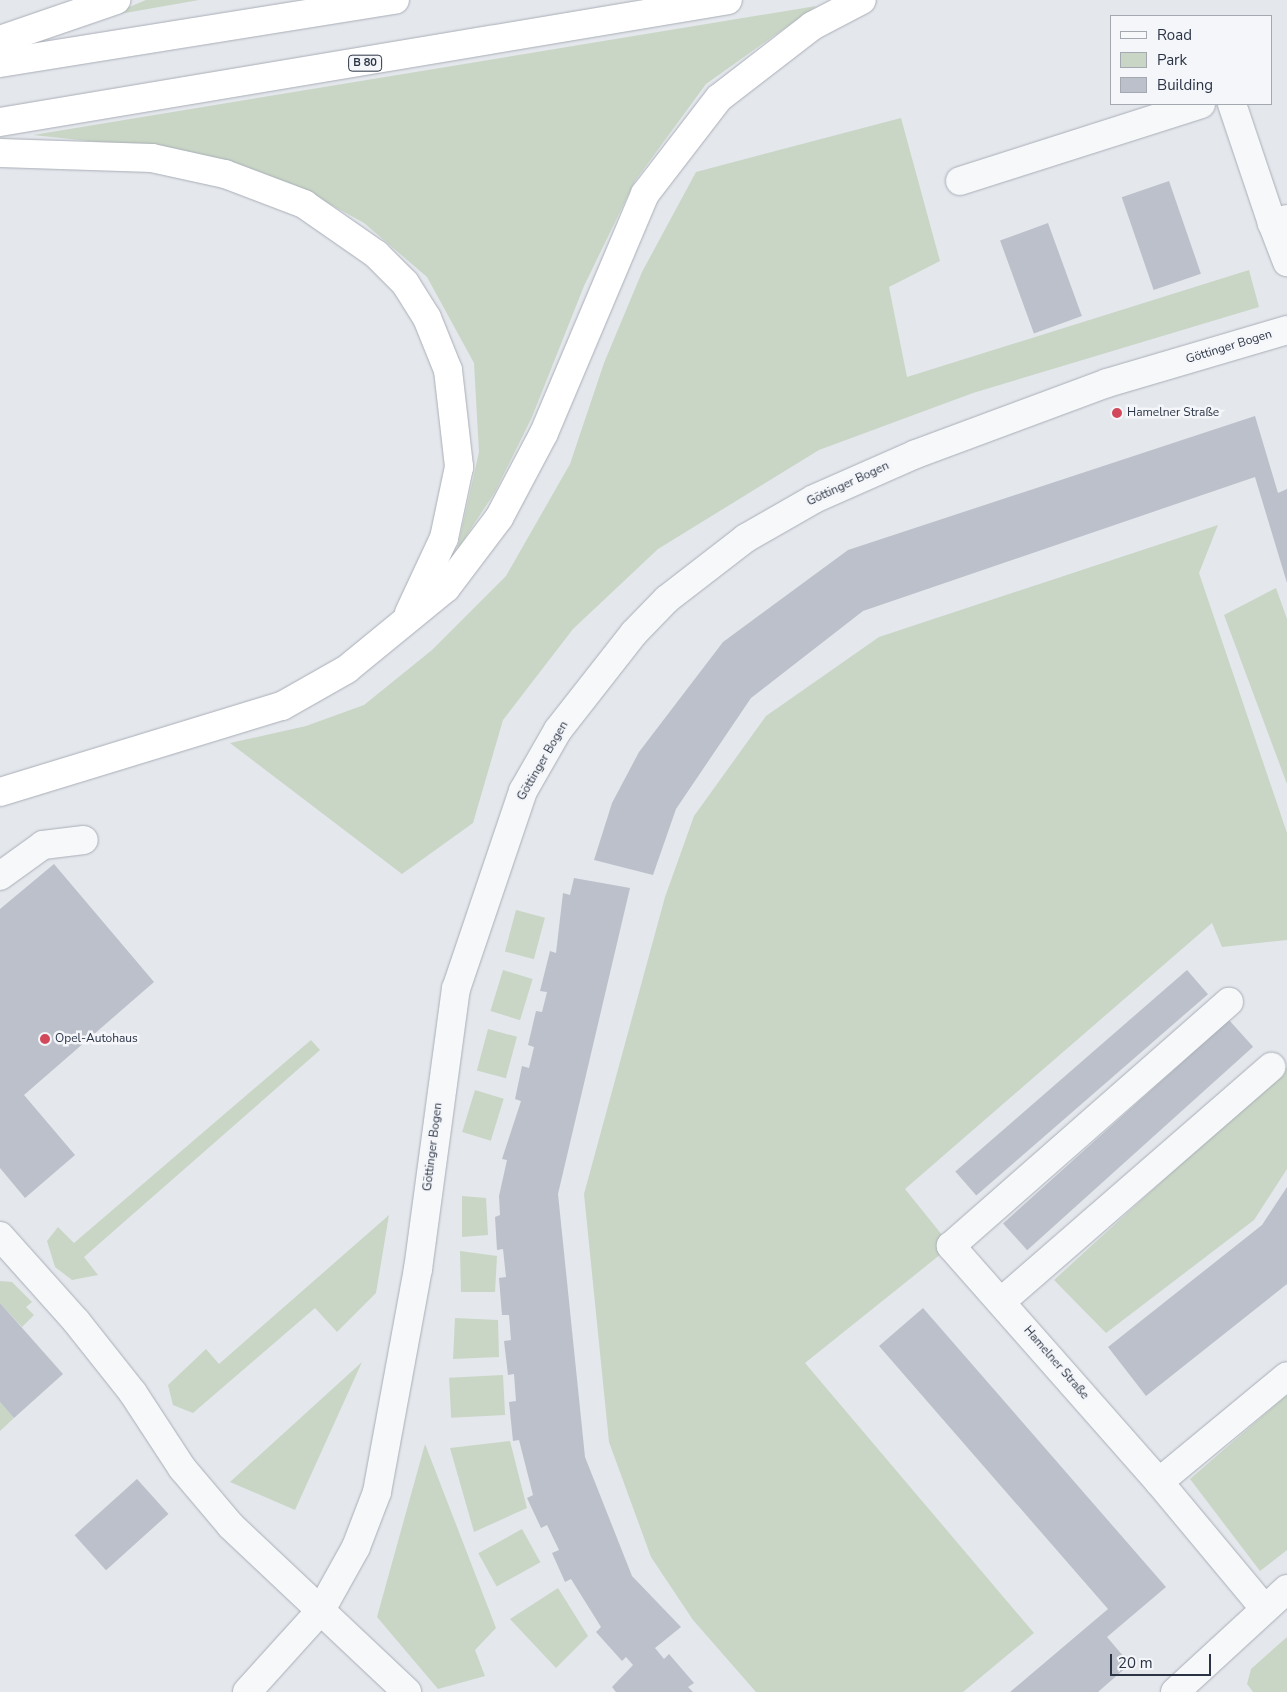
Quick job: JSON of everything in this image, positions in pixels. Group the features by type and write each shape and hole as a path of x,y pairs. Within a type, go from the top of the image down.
{"highway":[{"path":"0,40 116,0"},
{"path":"0,63 395,0"},
{"name":"B 80","path":"0,122 728,0"},
{"path":"0,792 282,706 347,669 465,568 500,518 544,433 646,194 719,98 812,26 862,0"},
{"path":"0,153 152,158 225,174 304,204 376,254 405,283 427,318 448,370 459,467 444,538 408,617"}],"street":[{"path":"960,181 1198,105"},
{"path":"1232,105 1280,221 1287,262"},
{"name":"Göttinger Bogen","path":"247,1692 321,1610 356,1548 376,1492 418,1269 456,989 523,791 558,730 634,633 667,599 746,538 814,499 916,454 1098,387 1287,330"},
{"path":"0,876 43,845 84,840"},
{"name":"Hamelner Straße","path":"1229,1002 951,1246 1002,1301 1159,1482 1264,1608"},
{"path":"1002,1301 1270,1067"},
{"path":"0,1236 76,1321 132,1393 182,1468 231,1526 407,1692"},
{"path":"1159,1482 1199,1453 1287,1376"},
{"path":"1175,1692 1264,1608 1287,1589"}],"green space":[{"path":"146,0 199,0 108,16"},
{"path":"816,6 706,84 635,181 584,286 532,417 495,492 457,550 479,452 474,363 427,277 364,223 295,185 172,150 33,135"},
{"path":"901,118 940,261 889,287 907,377 1249,270 1259,307 973,393 819,450 658,549 573,629 503,720 473,823 402,874 230,743 306,726 364,705 432,650 506,576 570,464 604,363 642,272 696,172"},
{"path":"1218,525 1199,573 1287,833 1287,940 1222,947 1212,923 905,1189 951,1246 805,1363 1034,1633 963,1692 756,1692 693,1620 651,1557 609,1442 584,1194 665,897 694,816 766,716 879,637"},
{"path":"1276,588 1287,619 1287,784 1224,615"},
{"path":"516,910 545,918 534,959 505,952"},
{"path":"503,970 533,979 520,1020 490,1011"},
{"path":"488,1029 517,1037 506,1078 477,1071"},
{"path":"311,1040 320,1050 84,1257 98,1275 72,1280 55,1267 47,1241 58,1227 74,1243"},
{"path":"1287,1067 1287,1169 1254,1220 1106,1333 1054,1280"},
{"path":"475,1090 504,1099 491,1141 462,1132"},
{"path":"462,1196 486,1198 488,1235 462,1237"},
{"path":"389,1215 376,1293 337,1332 315,1308 193,1413 173,1405 168,1385 206,1349 219,1364"},
{"path":"460,1251 497,1256 495,1292 461,1292"},
{"path":"0,1281 12,1282 32,1302 26,1307 34,1315 22,1327 0,1303"},
{"path":"455,1318 498,1320 499,1357 453,1359"},
{"path":"362,1362 295,1510 230,1482"},
{"path":"503,1375 505,1415 451,1418 449,1378"},
{"path":"1287,1395 1287,1550 1260,1571 1190,1479"},
{"path":"0,1402 14,1418 0,1431"},
{"path":"510,1441 527,1508 474,1532 450,1448"},
{"path":"425,1444 496,1628 475,1650 485,1676 438,1689 377,1617"},
{"path":"522,1529 540,1562 497,1586 478,1553"},
{"path":"558,1588 588,1636 556,1668 510,1619"},
{"path":"1287,1637 1287,1692 1253,1692 1247,1684 1251,1669"}],"building":[{"path":"1169,181 1201,274 1154,290 1122,197"},
{"path":"1048,223 1082,316 1034,333 1000,240"},
{"path":"1255,416 1278,493 1287,489 1287,583 1255,477 863,611 751,698 676,809 653,875 594,860 612,803 639,752 723,642 848,550"},
{"name":"Opel-Autohaus","path":"54,864 154,982 24,1095 75,1155 25,1198 0,1168 0,909"},
{"path":"574,878 630,888 558,1194 585,1457 632,1576 681,1627 655,1648 664,1659 669,1654 694,1683 688,1687 693,1692 616,1692 612,1687 633,1665 626,1657 622,1661 596,1632 601,1627 571,1579 565,1582 552,1553 559,1550 547,1525 541,1528 527,1498 533,1495 519,1440 513,1441 509,1402 516,1401 514,1374 508,1375 504,1341 511,1340 509,1315 502,1315 499,1278 506,1277 503,1249 497,1250 495,1217 500,1215 499,1196 507,1160 502,1159 521,1101 515,1099 522,1066 529,1068 534,1047 528,1045 536,1011 542,1012 547,992 540,991 550,951 556,953 563,893 570,895"},
{"path":"1187,970 1208,994 976,1196 955,1171"},
{"path":"1229,1020 1253,1047 1027,1250 1003,1223"},
{"path":"1287,1187 1287,1284 1146,1396 1108,1347 1262,1225"},
{"path":"0,1303 63,1374 14,1418 0,1402"},
{"path":"923,1308 1166,1587 1107,1637 1130,1664 1098,1692 1010,1692 1108,1609 879,1346"},
{"path":"137,1479 168,1514 106,1570 75,1535"}],"place":[{"name":"Hamelner Straße","path":"1117,413"},
{"name":"Opel-Autohaus","path":"45,1039"}]}
